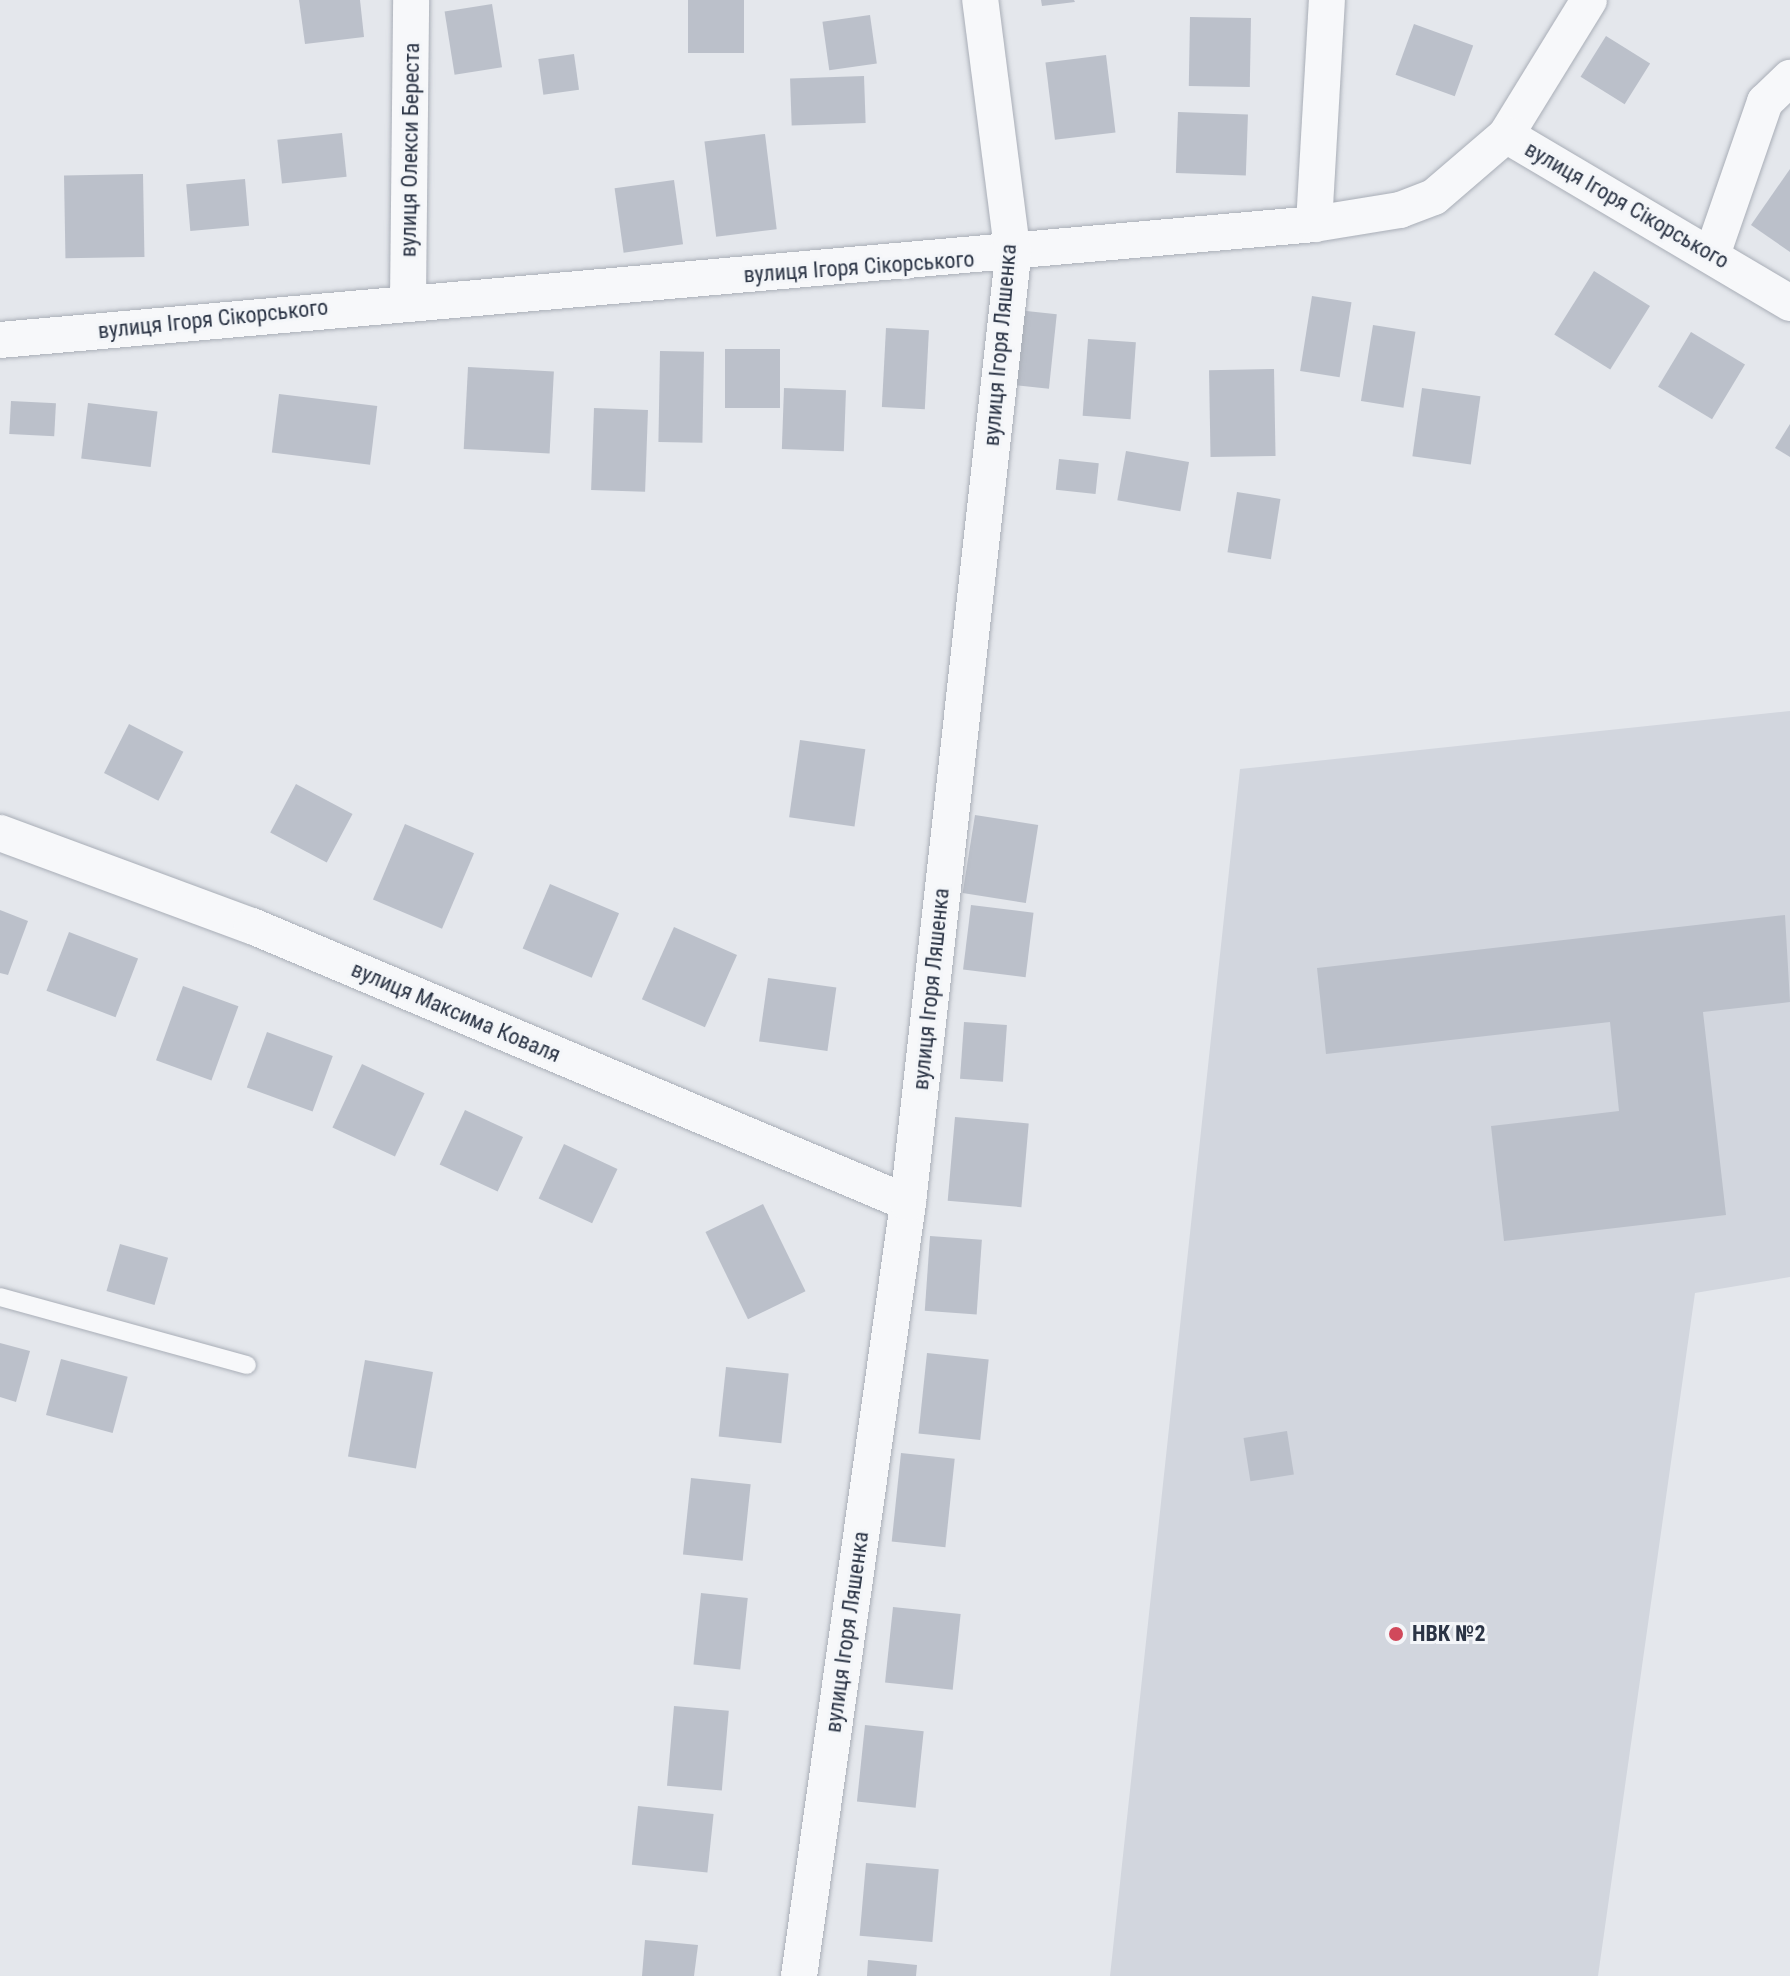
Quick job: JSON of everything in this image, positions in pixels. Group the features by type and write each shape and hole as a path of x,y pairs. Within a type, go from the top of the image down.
{"street":[{"name":"вулиця Олекси Береста","path":"408,300 411,0"},
{"name":"вулиця Ігоря Ляшенка","path":"799,1976 908,1203 1013,256 980,0"},
{"path":"1314,224 1327,0"},
{"path":"1506,135 1589,0"},
{"path":"1713,252 1765,102 1790,78"},
{"name":"вулиця Ігоря Сікорського","path":"0,340 408,300 1013,256 1314,224 1400,210 1434,197 1506,135 1713,252 1790,303"},
{"name":"вулиця Максима Коваля","path":"0,833 252,926 908,1203"}],"lane":[{"path":"0,1297 247,1365"}],"shaded area":[{"name":"НВК №2","path":"1790,711 1790,1277 1695,1293 1598,1976 1110,1976 1240,769"}],"building":[{"path":"299,0 360,0 364,37 305,44"},
{"path":"688,0 744,0 744,53 688,53"},
{"path":"1041,0 1074,0 1075,2 1042,6"},
{"path":"492,4 502,67 455,75 445,12"},
{"path":"870,15 877,64 829,70 822,22"},
{"path":"1190,17 1251,18 1250,87 1189,86"},
{"path":"1414,24 1473,46 1455,96 1396,75"},
{"path":"1606,36 1650,64 1625,104 1581,77"},
{"path":"574,54 579,90 543,95 538,59"},
{"path":"1106,55 1116,132 1055,140 1045,62"},
{"path":"864,76 866,123 792,126 790,79"},
{"path":"1178,112 1248,114 1246,175 1176,173"},
{"path":"342,133 347,177 282,184 277,140"},
{"path":"765,134 777,229 716,237 704,141"},
{"path":"1790,169 1790,252 1751,225"},
{"path":"143,174 144,257 65,258 64,175"},
{"path":"245,179 249,226 190,231 186,184"},
{"path":"674,180 683,244 624,253 615,188"},
{"path":"1594,271 1650,306 1610,370 1554,335"},
{"path":"1312,296 1352,302 1340,377 1300,371"},
{"path":"1017,310 1057,314 1049,389 1009,385"},
{"path":"1373,325 1415,332 1403,408 1361,401"},
{"path":"886,328 929,330 925,409 882,407"},
{"path":"1691,332 1745,364 1712,419 1658,387"},
{"path":"1088,339 1136,342 1131,419 1083,416"},
{"path":"725,349 780,349 780,408 725,408"},
{"path":"660,351 704,352 702,443 658,442"},
{"path":"468,367 554,372 550,453 464,449"},
{"path":"1274,369 1276,456 1211,457 1209,370"},
{"path":"784,388 846,390 844,451 782,449"},
{"path":"1422,388 1480,396 1471,465 1412,456"},
{"path":"279,394 377,406 370,465 272,453"},
{"path":"11,401 56,403 54,436 9,434"},
{"path":"88,403 157,412 151,467 81,459"},
{"path":"594,408 648,410 645,492 591,490"},
{"path":"1790,424 1790,457 1775,448"},
{"path":"1126,451 1189,462 1180,511 1117,500"},
{"path":"1059,459 1099,463 1096,494 1056,490"},
{"path":"1237,492 1280,499 1271,559 1227,552"},
{"path":"129,724 183,752 158,801 104,773"},
{"path":"800,740 865,749 855,826 789,817"},
{"path":"296,784 353,814 327,863 270,833"},
{"path":"975,815 1038,825 1026,903 963,893"},
{"path":"405,824 474,853 442,929 373,899"},
{"path":"550,884 619,913 592,978 523,948"},
{"path":"971,905 1034,913 1026,977 963,970"},
{"path":"0,910 28,921 8,975 0,973"},
{"path":"1785,915 1790,1002 1703,1012 1726,1215 1504,1241 1491,1126 1619,1111 1610,1022 1326,1054 1317,968"},
{"path":"674,927 737,955 705,1027 642,999"},
{"path":"69,932 138,959 116,1017 46,991"},
{"path":"768,978 836,988 827,1051 759,1041"},
{"path":"183,986 238,1006 211,1080 156,1060"},
{"path":"964,1022 1007,1025 1003,1082 960,1079"},
{"path":"267,1032 333,1056 313,1111 247,1087"},
{"path":"362,1064 425,1093 395,1157 332,1127"},
{"path":"465,1110 523,1137 498,1191 440,1164"},
{"path":"955,1117 1029,1123 1021,1207 948,1201"},
{"path":"564,1144 617,1169 592,1223 539,1198"},
{"path":"763,1204 806,1291 748,1319 705,1232"},
{"path":"930,1236 982,1240 977,1314 925,1311"},
{"path":"120,1244 168,1258 155,1305 106,1291"},
{"path":"0,1343 30,1351 16,1402 0,1397"},
{"path":"927,1353 989,1359 980,1440 919,1434"},
{"path":"61,1359 128,1377 113,1433 46,1415"},
{"path":"365,1360 433,1372 416,1468 348,1457"},
{"path":"726,1367 789,1374 781,1443 719,1437"},
{"path":"1287,1431 1294,1474 1250,1481 1244,1438"},
{"path":"901,1453 955,1459 945,1547 892,1542"},
{"path":"691,1478 751,1484 743,1561 683,1555"},
{"path":"701,1593 748,1598 740,1670 693,1665"},
{"path":"893,1607 961,1614 953,1690 885,1683"},
{"path":"674,1706 729,1711 722,1790 667,1786"},
{"path":"865,1725 924,1731 916,1808 857,1802"},
{"path":"638,1806 714,1814 707,1873 632,1865"},
{"path":"866,1863 939,1869 932,1942 860,1936"},
{"path":"645,1940 698,1945 694,1976 642,1976"},
{"path":"868,1960 917,1965 916,1976 867,1976"}],"place":[{"name":"НВК №2","path":"1396,1634"}]}
